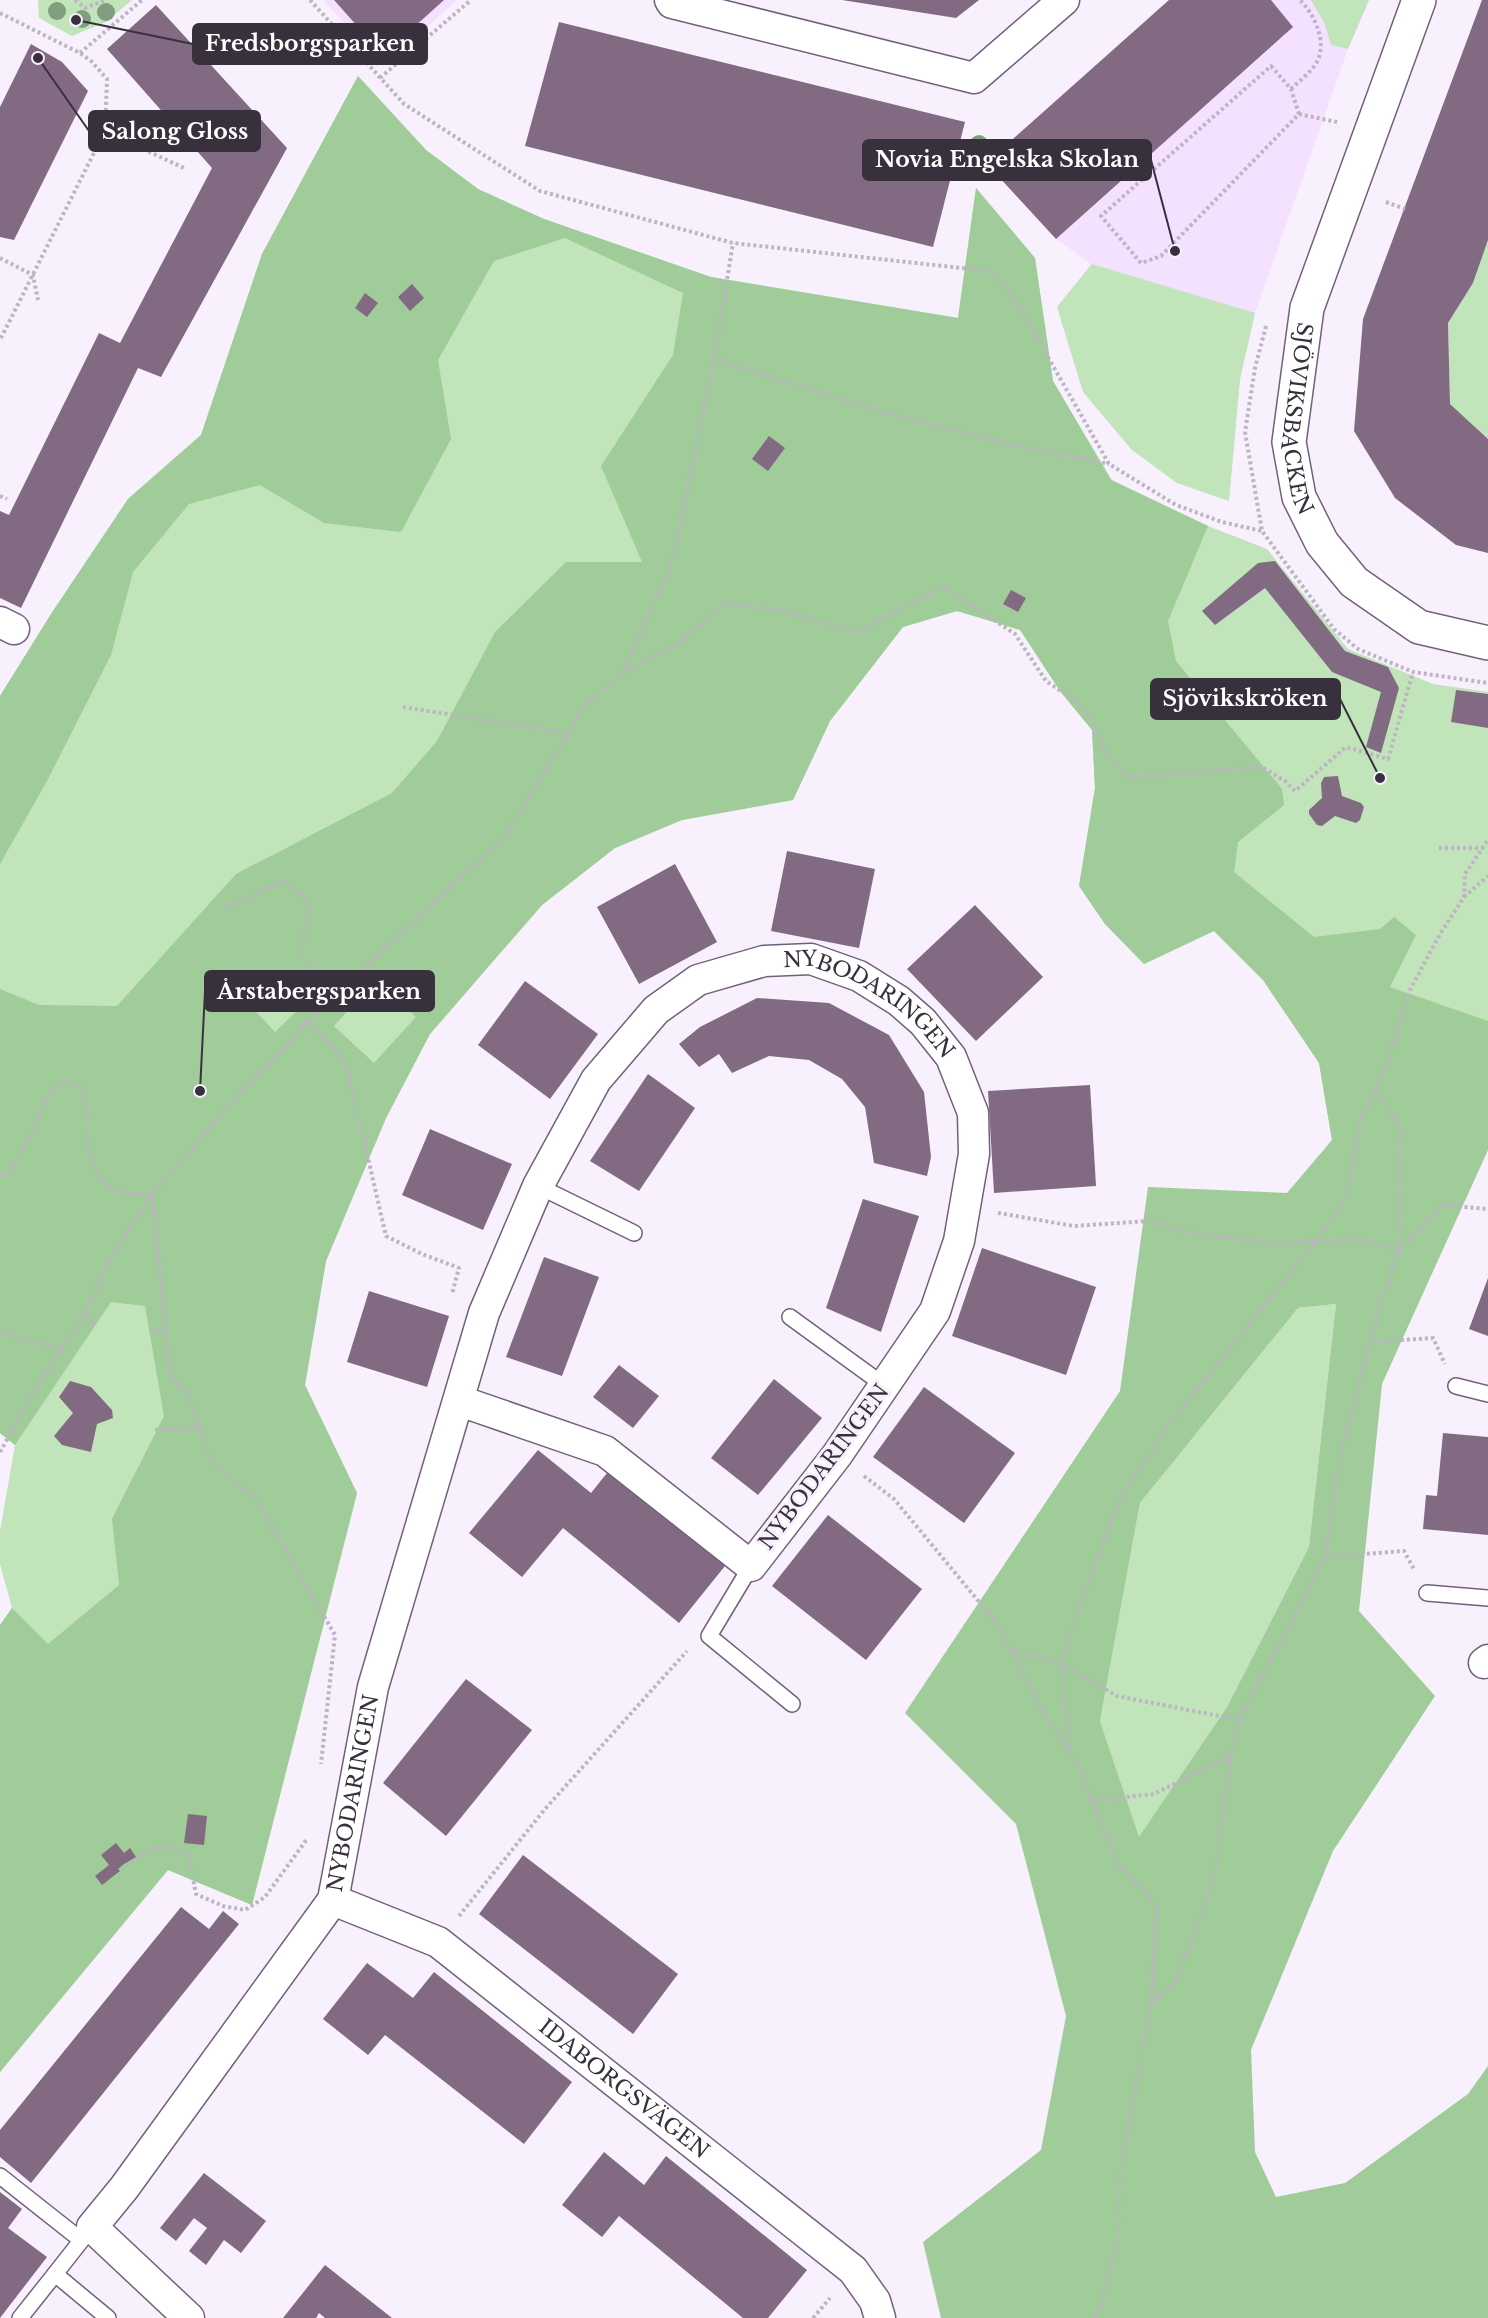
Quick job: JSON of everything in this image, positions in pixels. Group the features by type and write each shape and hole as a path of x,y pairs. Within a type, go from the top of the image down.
{"street":[{"path":"670,0 684,6 974,78 1064,0"},
{"name":"SJÖVIKSBACKEN","path":"1419,0 1306,308 1289,442 1299,497 1322,543 1354,582 1419,627 1488,644"},
{"name":"NYBODARINGEN","path":"87,2233 124,2187 333,1900 373,1687 460,1401 484,1313 537,1186 596,1080 656,1010 698,980 764,961 811,959 859,976 899,1001 923,1022 951,1057 973,1113 974,1154 959,1241 935,1311 837,1455 750,1566 604,1451 460,1401"},
{"name":"IDABORGSVÄGEN","path":"333,1900 438,1942 853,2270 874,2301 880,2318"},
{"path":"87,2233 189,2318"}],"lane":[{"path":"537,1186 634,1233"},
{"path":"790,1317 885,1386"},
{"path":"1456,1386 1488,1394"},
{"name":"NYBODARINGEN","path":"709,1636 750,1566"},
{"path":"1426,1593 1488,1598"},
{"path":"709,1636 792,1704"},
{"path":"0,2176 87,2233"},
{"name":"NYBODARINGEN","path":"20,2318 87,2233"},
{"path":"55,2274 108,2318"}],"path":[{"path":"75,0 85,8 94,2 105,0"},
{"path":"81,53 141,0"},
{"path":"310,0 404,104 540,191 733,243 989,271 1012,294 1109,464"},
{"path":"380,78 471,0"},
{"path":"1291,89 1317,64 1321,37 1312,12 1300,0"},
{"path":"0,13 81,53 106,79 105,131 0,340"},
{"path":"1271,66 1291,89 1299,114 1161,256 1141,263 1101,216 1271,66"},
{"path":"1299,114 1340,122"},
{"path":"105,131 186,169"},
{"path":"1386,202 1405,208"},
{"path":"621,675 667,575 675,549 714,359 733,243"},
{"path":"0,258 33,275"},
{"path":"33,275 38,300"},
{"path":"714,359 879,411 1008,444 1109,464 1176,505 1221,522 1262,531"},
{"path":"0,496 7,500"},
{"path":"0,1452 36,1388 85,1314 108,1262 152,1195 222,1114 308,1022 507,834 585,705 621,675 678,644 725,603 782,611 858,632 943,585 1016,634 1046,681 1082,705 1105,751 1129,778 1262,767 1285,781 1295,791 1346,747 1388,759 1413,672"},
{"path":"403,707 567,733"},
{"path":"1464,897 1465,874 1488,840"},
{"path":"1440,848 1483,848"},
{"path":"1069,1752 1061,1662 1120,1498 1168,1426 1317,1240 1346,1198 1360,1122 1387,1064 1410,990 1440,934 1464,897 1488,876"},
{"path":"226,908 284,880 310,903 300,954 340,993"},
{"path":"308,1022 346,1063 386,1236 422,1254 459,1268 450,1301"},
{"path":"0,1176 7,1176 32,1133 48,1096 60,1083 72,1082 83,1089 87,1103 90,1166 101,1181 117,1191 152,1195"},
{"path":"1151,2002 1176,1981 1215,1876 1230,1756 1240,1720 1325,1557 1341,1451 1371,1342 1400,1251 1401,1129 1375,1088"},
{"path":"152,1195 171,1377 189,1394 210,1461 255,1498 335,1635 320,1773"},
{"path":"1400,1251 1442,1205 1488,1209"},
{"path":"1001,1214 1074,1226 1149,1221 1190,1233 1270,1243 1365,1240 1400,1251"},
{"path":"85,1314 95,1326"},
{"path":"150,1334 165,1326"},
{"path":"0,1332 62,1349"},
{"path":"1371,1342 1433,1338 1456,1386"},
{"path":"155,1430 200,1428"},
{"path":"860,1473 894,1499 952,1566 999,1626 1038,1704 1080,1769 1118,1866 1157,1905 1151,2002 1119,2179 1118,2246 1094,2318"},
{"path":"1325,1557 1404,1551 1426,1593"},
{"path":"438,1942 545,1809 691,1646 709,1636"},
{"path":"1012,1651 1061,1662 1117,1696 1240,1720"},
{"path":"1091,1801 1154,1794 1230,1756"},
{"path":"131,1863 151,1847 167,1846 188,1854 196,1894 223,1906 245,1910 265,1897 313,1830"},
{"path":"312,1847 313,1838"}],"shaded area":[{"path":"323,0 457,0 384,65"},
{"path":"1169,0 1369,0 1348,49 1255,313 1240,379 1229,501 1177,483 1132,450 1083,392 1057,307 1091,264 1056,239 986,163"}],"green space":[{"path":"38,0 132,0 106,22 72,36 39,18"},
{"path":"1311,0 1369,0 1348,49 1331,45 1325,24"},
{"path":"358,76 426,150 478,189 544,219 711,277 958,318 976,188 1035,258 1053,381 1112,480 1208,526 1267,549 1348,649 1433,684 1488,692 1488,1150 1332,1140 1319,1063 1263,980 1214,931 1144,964 1105,924 1079,886 1095,788 1092,730 1060,691 1021,630 957,611 903,627 830,721 793,800 682,820 615,848 542,905 430,1034 386,1118 326,1261 305,1385 357,1493 252,1905 168,1870 0,2072 0,1625 12,1608 0,1564 0,1531 15,1445 0,1433 0,696 51,614 128,499 201,435 262,254"},
{"path":"358,76 426,150 478,189 544,219 711,277 958,318 976,188 1035,258 1053,381 1111,480 1208,526 1168,621 1176,661 1282,789 1284,805 1238,842 1234,872 1314,937 1380,929 1394,917 1416,935 1390,987 1488,1021 1488,1150 1382,1384 1359,1611 1435,1696 1333,1851 1251,2050 1255,2152 1276,2197 1345,2183 1468,2094 1488,2066 1488,2318 941,2318 923,2242 1041,2150 1066,2016 1016,1824 905,1713 1120,1391 1148,1187 1287,1193 1332,1140 1319,1063 1263,980 1214,931 1144,964 1105,924 1079,886 1095,788 1092,730 1060,691 1020,630 957,611 903,627 830,721 793,800 682,820 615,848 542,905 430,1034 386,1118 326,1261 305,1385 357,1493 252,1905 168,1870 0,2072 0,1625 12,1608 48,1644 119,1585 112,1519 164,1416 145,1306 111,1302 15,1445 0,1433 0,989 39,1005 117,1006 236,874 392,793 437,741 495,632 566,562 642,562 601,466 673,355 683,293 565,238 494,261 438,360 451,439 401,532 324,523 260,485 189,504 133,572 111,655 47,781 0,864 0,696 51,614 128,499 201,435 262,254","holes":["276,973 305,1003 275,1032 246,1001","375,980 416,1017 374,1063 334,1026","1336,1304 1309,1547 1227,1707 1139,1837 1100,1721 1140,1503 1298,1308"]},
{"path":"1488,240 1488,439 1450,404 1448,323 1473,283"},
{"path":"1092,264 1255,313 1240,379 1229,501 1177,483 1132,450 1083,392 1057,307"},
{"path":"1336,1304 1309,1547 1227,1707 1139,1838 1100,1721 1140,1503 1298,1308"}],"building":[{"path":"334,0 444,0 383,55"},
{"path":"842,0 979,0 956,18"},
{"path":"1169,0 1271,0 1293,27 1056,239 986,163"},
{"path":"1482,0 1488,0 1488,240 1473,283 1448,323 1450,404 1488,439 1488,553 1456,545 1395,498 1354,431 1363,319"},
{"path":"156,5 287,148 161,377 138,368 21,608 0,598 0,511 9,515 99,333 120,343 212,168 107,49"},
{"path":"559,22 965,122 933,247 525,146"},
{"path":"31,44 62,62 88,91 14,240 0,237 0,107"},
{"path":"412,284 424,298 410,311 398,297"},
{"path":"365,293 378,303 367,317 355,308"},
{"path":"769,436 785,448 768,471 752,459"},
{"path":"1275,561 1345,651 1388,667 1399,688 1381,753 1366,747 1381,692 1332,672 1265,588 1215,625 1202,611 1258,563"},
{"path":"1011,590 1026,598 1018,612 1003,604"},
{"path":"1456,690 1488,694 1488,728 1451,722"},
{"path":"1338,776 1342,796 1361,803 1364,807 1360,820 1356,823 1335,816 1322,826 1317,825 1309,814 1309,810 1322,798 1321,783 1324,777"},
{"path":"787,851 875,869 859,948 771,931"},
{"path":"675,864 717,942 639,984 597,907"},
{"path":"975,905 1043,977 976,1041 907,969"},
{"path":"525,981 598,1034 550,1099 478,1045"},
{"path":"757,998 829,1003 889,1035 924,1092 931,1157 927,1176 874,1163 865,1107 842,1079 809,1060 769,1056 732,1073 719,1054 699,1067 679,1044 700,1027"},
{"path":"648,1074 695,1108 639,1191 590,1161"},
{"path":"1090,1085 1096,1186 994,1193 988,1091"},
{"path":"430,1129 512,1164 483,1230 402,1195"},
{"path":"863,1199 919,1216 881,1332 826,1308"},
{"path":"982,1248 1096,1287 1066,1375 952,1336"},
{"path":"544,1257 599,1277 562,1376 506,1357"},
{"path":"1488,1278 1488,1336 1469,1329"},
{"path":"369,1291 449,1316 427,1387 347,1362"},
{"path":"619,1365 659,1396 633,1428 593,1397"},
{"path":"774,1379 822,1418 758,1495 711,1458"},
{"path":"70,1381 91,1387 112,1410 113,1418 97,1424 91,1452 62,1445 54,1436 73,1413 59,1397"},
{"path":"924,1387 1015,1453 964,1523 873,1457"},
{"path":"1443,1433 1488,1437 1488,1535 1423,1529 1426,1495 1437,1496"},
{"path":"538,1450 591,1493 611,1468 729,1561 679,1623 563,1528 522,1577 469,1533"},
{"path":"828,1515 922,1589 866,1660 772,1586"},
{"path":"466,1679 532,1730 446,1836 383,1783"},
{"path":"188,1814 207,1816 204,1845 184,1843"},
{"path":"116,1843 124,1853 130,1848 136,1857 124,1864 118,1869 120,1871 102,1885 95,1876 109,1865 101,1855"},
{"path":"523,1855 678,1974 633,2034 479,1914"},
{"path":"181,1907 209,1929 223,1911 239,1924 31,2183 0,2157 0,2130"},
{"path":"367,1963 413,1998 434,1972 572,2082 524,2144 385,2035 368,2055 323,2019"},
{"path":"604,2152 644,2185 666,2156 807,2270 768,2318 743,2318 619,2216 602,2237 562,2205"},
{"path":"204,2173 266,2221 241,2253 224,2240 206,2265 189,2251 207,2228 194,2218 176,2241 160,2228"},
{"path":"0,2192 22,2209 8,2228 47,2257 0,2318"},
{"path":"325,2265 392,2318 325,2318 319,2313 316,2318 283,2318"}],"place":[{"name":"Fredsborgsparken","path":"76,20"},
{"name":"Salong Gloss","path":"38,58"},
{"name":"Novia Engelska Skolan","path":"1175,251"},
{"name":"Sjövikskröken","path":"1380,778"},
{"name":"Årstabergsparken","path":"200,1091"}]}
